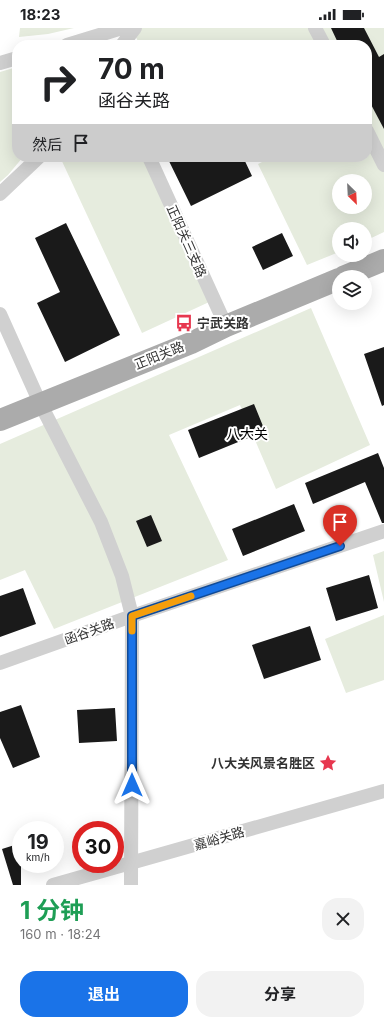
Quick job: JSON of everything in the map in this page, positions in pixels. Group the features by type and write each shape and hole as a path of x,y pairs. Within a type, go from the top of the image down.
{"main road":[{"path":"360,270 384,260"},
{"name":"正阳关路","path":"0,420 191,343 226,326 332,282"}],"street":[{"path":"86,40 122,28"},
{"path":"126,40 135,28"},
{"path":"315,28 321,40"},
{"path":"0,63 12,59"},
{"path":"372,141 384,165"},
{"path":"0,194 34,162"},
{"name":"正阳关三支路","path":"151,162 226,326"},
{"path":"0,314 40,403 101,522 122,576 132,616 131,885"},
{"name":"函谷关路","path":"0,663 132,616 384,531"},
{"name":"嘉峪关路","path":"53,885 384,791"}],"shaded area":[{"path":"20,28 74,28 48,34 19,37"},
{"path":"131,28 384,28 384,232 372,238 372,222 332,222 332,255 307,265 258,164 262,162 372,162 372,40 137,40"},
{"path":"12,68 12,162 19,162 0,182 0,72"},
{"path":"62,162 154,162 220,297 142,333"},
{"path":"311,308 370,445 276,489 240,405 169,435 228,560 54,629 25,570 0,580 0,444"},
{"path":"384,551 384,602 373,555"},
{"path":"384,615 384,680 346,693 325,639"}],"building":[{"path":"331,28 364,28 370,40 337,40"},
{"path":"372,43 379,57 384,54 384,129 372,106"},
{"path":"169,162 245,162 252,176 191,206"},
{"path":"66,223 120,335 65,362 37,303 60,292 35,238"},
{"path":"282,233 293,256 263,270 252,247"},
{"path":"384,347 384,405 382,406 364,354"},
{"path":"254,404 265,431 199,458 188,430"},
{"path":"378,453 384,468 384,523 382,523 365,482 313,504 305,483"},
{"path":"294,504 305,531 243,556 232,529"},
{"path":"151,515 162,541 147,547 136,521"},
{"path":"369,575 378,608 336,621 326,588"},
{"path":"23,588 36,624 0,637 0,596"},
{"path":"310,626 321,660 264,679 252,645"},
{"path":"21,705 40,757 13,768 0,738 0,712"},
{"path":"115,708 117,741 79,743 77,710"},
{"path":"12,846 12,873 21,873 21,885 13,885 2,849"}],"slow traffic":[{"path":"132,631 132,616 191,596"}],"place":[{"name":"宁武关路","path":"184,323"},
{"name":"八大关风景名胜区","path":"328,763"}],"district":[{"name":"八大关","path":"247,434"}],"route":[{"path":"132,785 132,616 340,546"}]}
